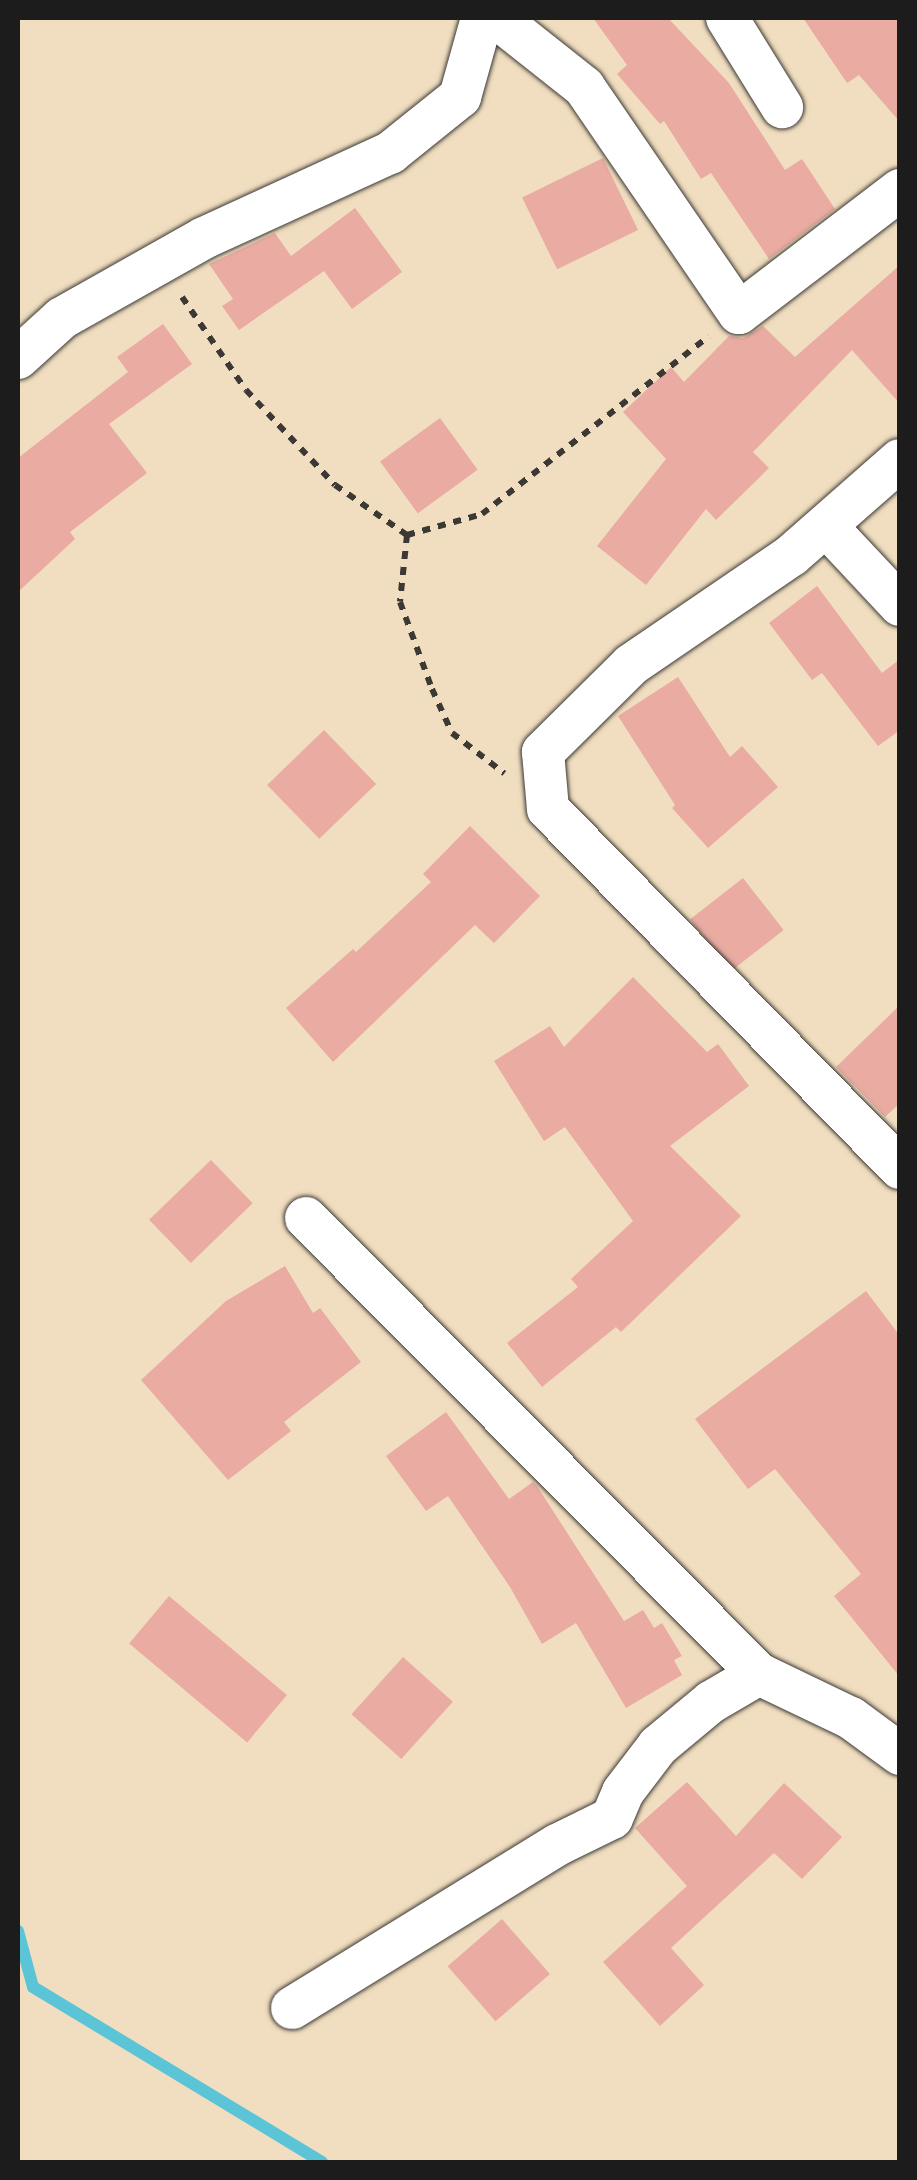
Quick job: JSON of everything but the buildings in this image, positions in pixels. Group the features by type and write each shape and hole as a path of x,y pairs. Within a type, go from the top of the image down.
{"street":[{"path":"18,358 62,318 158,263 390,153 460,97 482,18"},
{"path":"497,18 584,86 739,313 900,190"},
{"path":"727,18 782,107"},
{"path":"900,460 828,527 631,665 543,752 548,808 900,1168"},
{"path":"828,527 900,605"},
{"path":"306,1218 759,1674 851,1718 900,1754"},
{"path":"292,2008 557,1845 612,1818 623,1792 658,1746 711,1702 759,1674"}],"path":[{"path":"158,263 246,390 335,485 406,535"},
{"path":"406,535 482,514 739,313"},
{"path":"406,535 400,602 452,733 548,808"}],"waterway":[{"path":"18,1931 33,1987 322,2162"}]}
